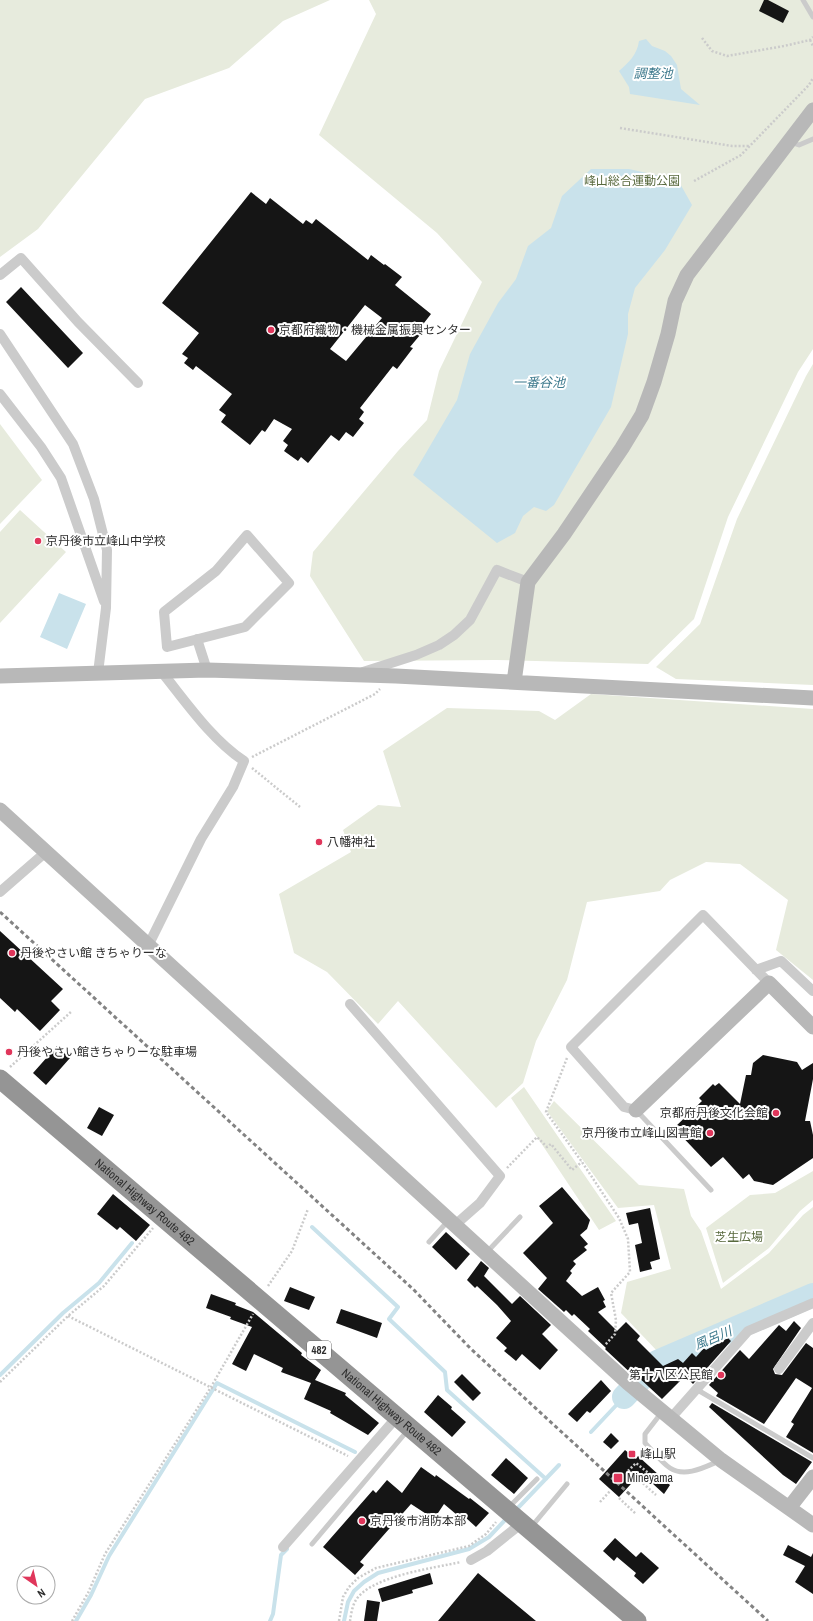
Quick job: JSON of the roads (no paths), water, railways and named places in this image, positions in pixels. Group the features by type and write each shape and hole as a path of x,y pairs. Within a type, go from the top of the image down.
{"highway":[{"name":"National Highway Route 482","path":"3,1075 162,1217 637,1621"}],"street":[{"path":"514,682 528,582 564,534 622,448 642,415 668,334 675,301 687,275 813,110"},
{"path":"0,275 21,258 78,322 138,383"},
{"path":"0,334 74,444 94,499 107,550 106,608 98,673"},
{"path":"0,394 41,447 61,478 106,608"},
{"path":"247,535 289,583 245,627 197,639 167,647 164,612 216,571 247,535"},
{"path":"355,674 416,655 439,645 454,635 470,620 497,570 528,582"},
{"path":"197,639 207,670"},
{"path":"0,676 207,670 355,674 813,698"},
{"path":"148,946 201,839 233,787 244,761 232,753 197,716 161,671"},
{"path":"0,810 47,851 148,946 487,1253 631,1386 721,1460 813,1525"},
{"path":"0,892 47,851"},
{"path":"769,983 636,1110 624,1107 571,1047 703,915 813,1027"},
{"path":"756,970 781,961 813,991"},
{"path":"350,1004 500,1176 480,1203 452,1222"},
{"path":"666,1415 696,1389 748,1331 813,1303"},
{"path":"780,1369 813,1323"},
{"path":"283,1547 358,1461 403,1422"},
{"path":"789,1508 813,1477"},
{"path":"471,1560 525,1526"}],"lane":[{"path":"802,0 813,17"},
{"path":"788,142 799,145 813,139"},
{"path":"636,1110 711,1190"},
{"path":"487,1253 520,1217"},
{"path":"429,1242 452,1222"},
{"path":"696,1389 813,1458"},
{"path":"666,1415 645,1434 645,1443 671,1469 686,1473 703,1468 721,1460"},
{"path":"312,1544 403,1422"},
{"path":"507,1510 537,1479"},
{"path":"525,1526 567,1484"}],"water":[{"name":"調整池","path":"646,39 652,46 665,51 671,56 677,65 681,89 700,105 630,94 629,87 619,71 634,54 639,41"},
{"name":"一番谷池","path":"591,169 629,169 678,180 692,205 665,250 635,288 628,314 628,334 611,407 554,505 546,511 534,507 523,516 515,533 497,543 413,475 457,400 470,354 498,303 516,279 528,246 551,228 562,196"},
{"path":"59,593 86,604 67,649 40,637"}],"waterway":[{"path":"312,1227 398,1307 389,1319 445,1372 447,1390 546,1479"},
{"path":"0,1375 63,1313 99,1283 132,1243"},
{"name":"風呂川","path":"624,1397 657,1362 813,1295"},
{"path":"76,1621 91,1595 109,1556 217,1383 355,1452"},
{"path":"591,1432 624,1397"},
{"path":"515,1511 559,1465"},
{"path":"344,1621 348,1602 354,1591 378,1573 469,1549 489,1537 507,1518"},
{"path":"270,1621 273,1614 281,1555 287,1549"}],"railway":[{"path":"0,912 413,1289 471,1349 768,1621"}],"place":[{"name":"京都府織物・機械金属振興センター","path":"271,330"},
{"name":"京丹後市立峰山中学校","path":"38,541"},
{"name":"八幡神社","path":"319,842"},
{"name":"丹後やさい館 きちゃりーな","path":"12,953"},
{"name":"丹後やさい館きちゃりーな駐車場","path":"9,1052"},
{"name":"京都府丹後文化会館","path":"776,1113"},
{"name":"京丹後市立峰山図書館","path":"710,1133"},
{"name":"第十八区公民館","path":"721,1375"},
{"name":"峰山駅","path":"632,1454"},
{"name":"Mineyama","path":"618,1478"},
{"name":"京丹後市消防本部","path":"362,1521"}],"park label":[{"name":"峰山総合運動公園","path":"632,181"},
{"name":"芝生広場","path":"739,1237"}]}
